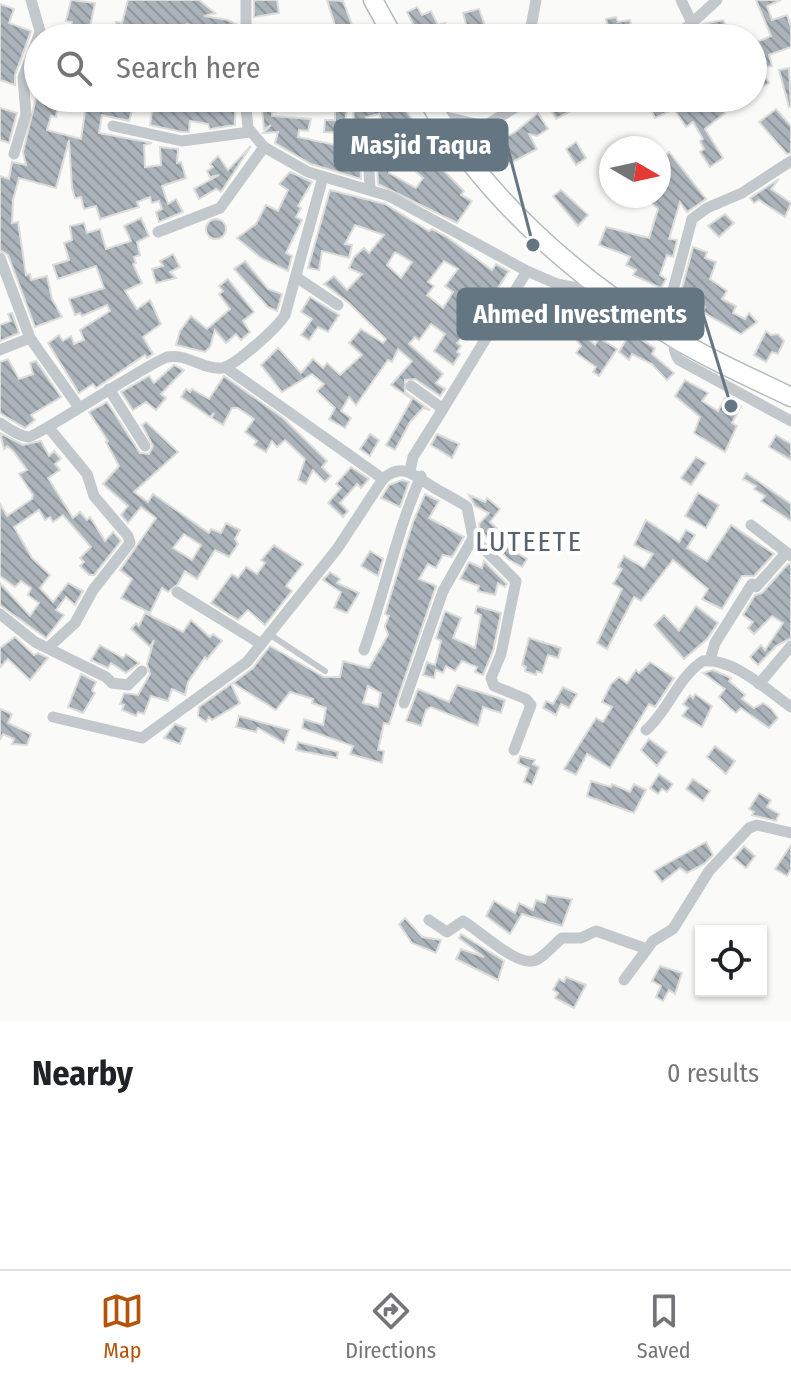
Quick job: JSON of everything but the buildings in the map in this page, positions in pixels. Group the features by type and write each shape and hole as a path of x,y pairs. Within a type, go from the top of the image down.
{"main road":[{"path":"373,0 386,24"},
{"path":"435,112 486,179 521,217 610,294 674,339 791,397"}],"street":[{"path":"31,0 38,24"},
{"path":"246,0 246,24"},
{"path":"532,24 536,0"},
{"path":"681,0 692,23 717,0"},
{"path":"14,154 26,112"},
{"path":"247,112 250,132 264,147 323,177 389,196 527,271 557,284 610,294"},
{"path":"437,115 485,126 508,112"},
{"path":"113,126 182,141 250,132"},
{"path":"367,130 370,190"},
{"path":"158,232 220,208 264,147"},
{"path":"791,161 742,193 707,208 692,219 672,290 683,311 673,353 684,365 791,421"},
{"path":"225,367 282,320 323,177"},
{"path":"0,258 30,338 78,406"},
{"path":"364,650 385,594 389,561 415,473 413,457 527,271"},
{"path":"296,277 338,305"},
{"path":"0,350 30,338"},
{"path":"0,423 29,437 49,428 78,406 160,359 174,355 225,367 383,479"},
{"path":"411,386 443,409"},
{"path":"109,389 145,446"},
{"path":"49,428 87,474 94,496 130,539 93,590 75,623 49,647"},
{"path":"53,717 141,738 243,665 337,549 383,479 391,472 415,473 430,486 467,507 473,538 516,581 501,654 491,678 494,686 526,699 531,705 514,750"},
{"path":"646,730 657,720 689,673 710,660 715,643 754,586 789,554 751,525"},
{"path":"404,703 443,591 473,538"},
{"path":"177,592 265,639"},
{"path":"0,614 19,632 115,684 128,685 142,671"},
{"path":"759,684 791,646"},
{"path":"710,660 759,684 791,707"},
{"path":"624,980 653,941 673,929 709,871 749,828 757,825 791,833"},
{"path":"429,920 447,932 463,921 508,953 529,962 536,960 562,938 581,938 596,931 647,949"}],"lane":[{"path":"265,639 325,671"}],"place":[{"name":"Masjid Taqua","path":"533,245"},
{"name":"Ahmed Investments","path":"731,406"}],"district":[{"name":"LUTEETE","path":"529,541"}]}
